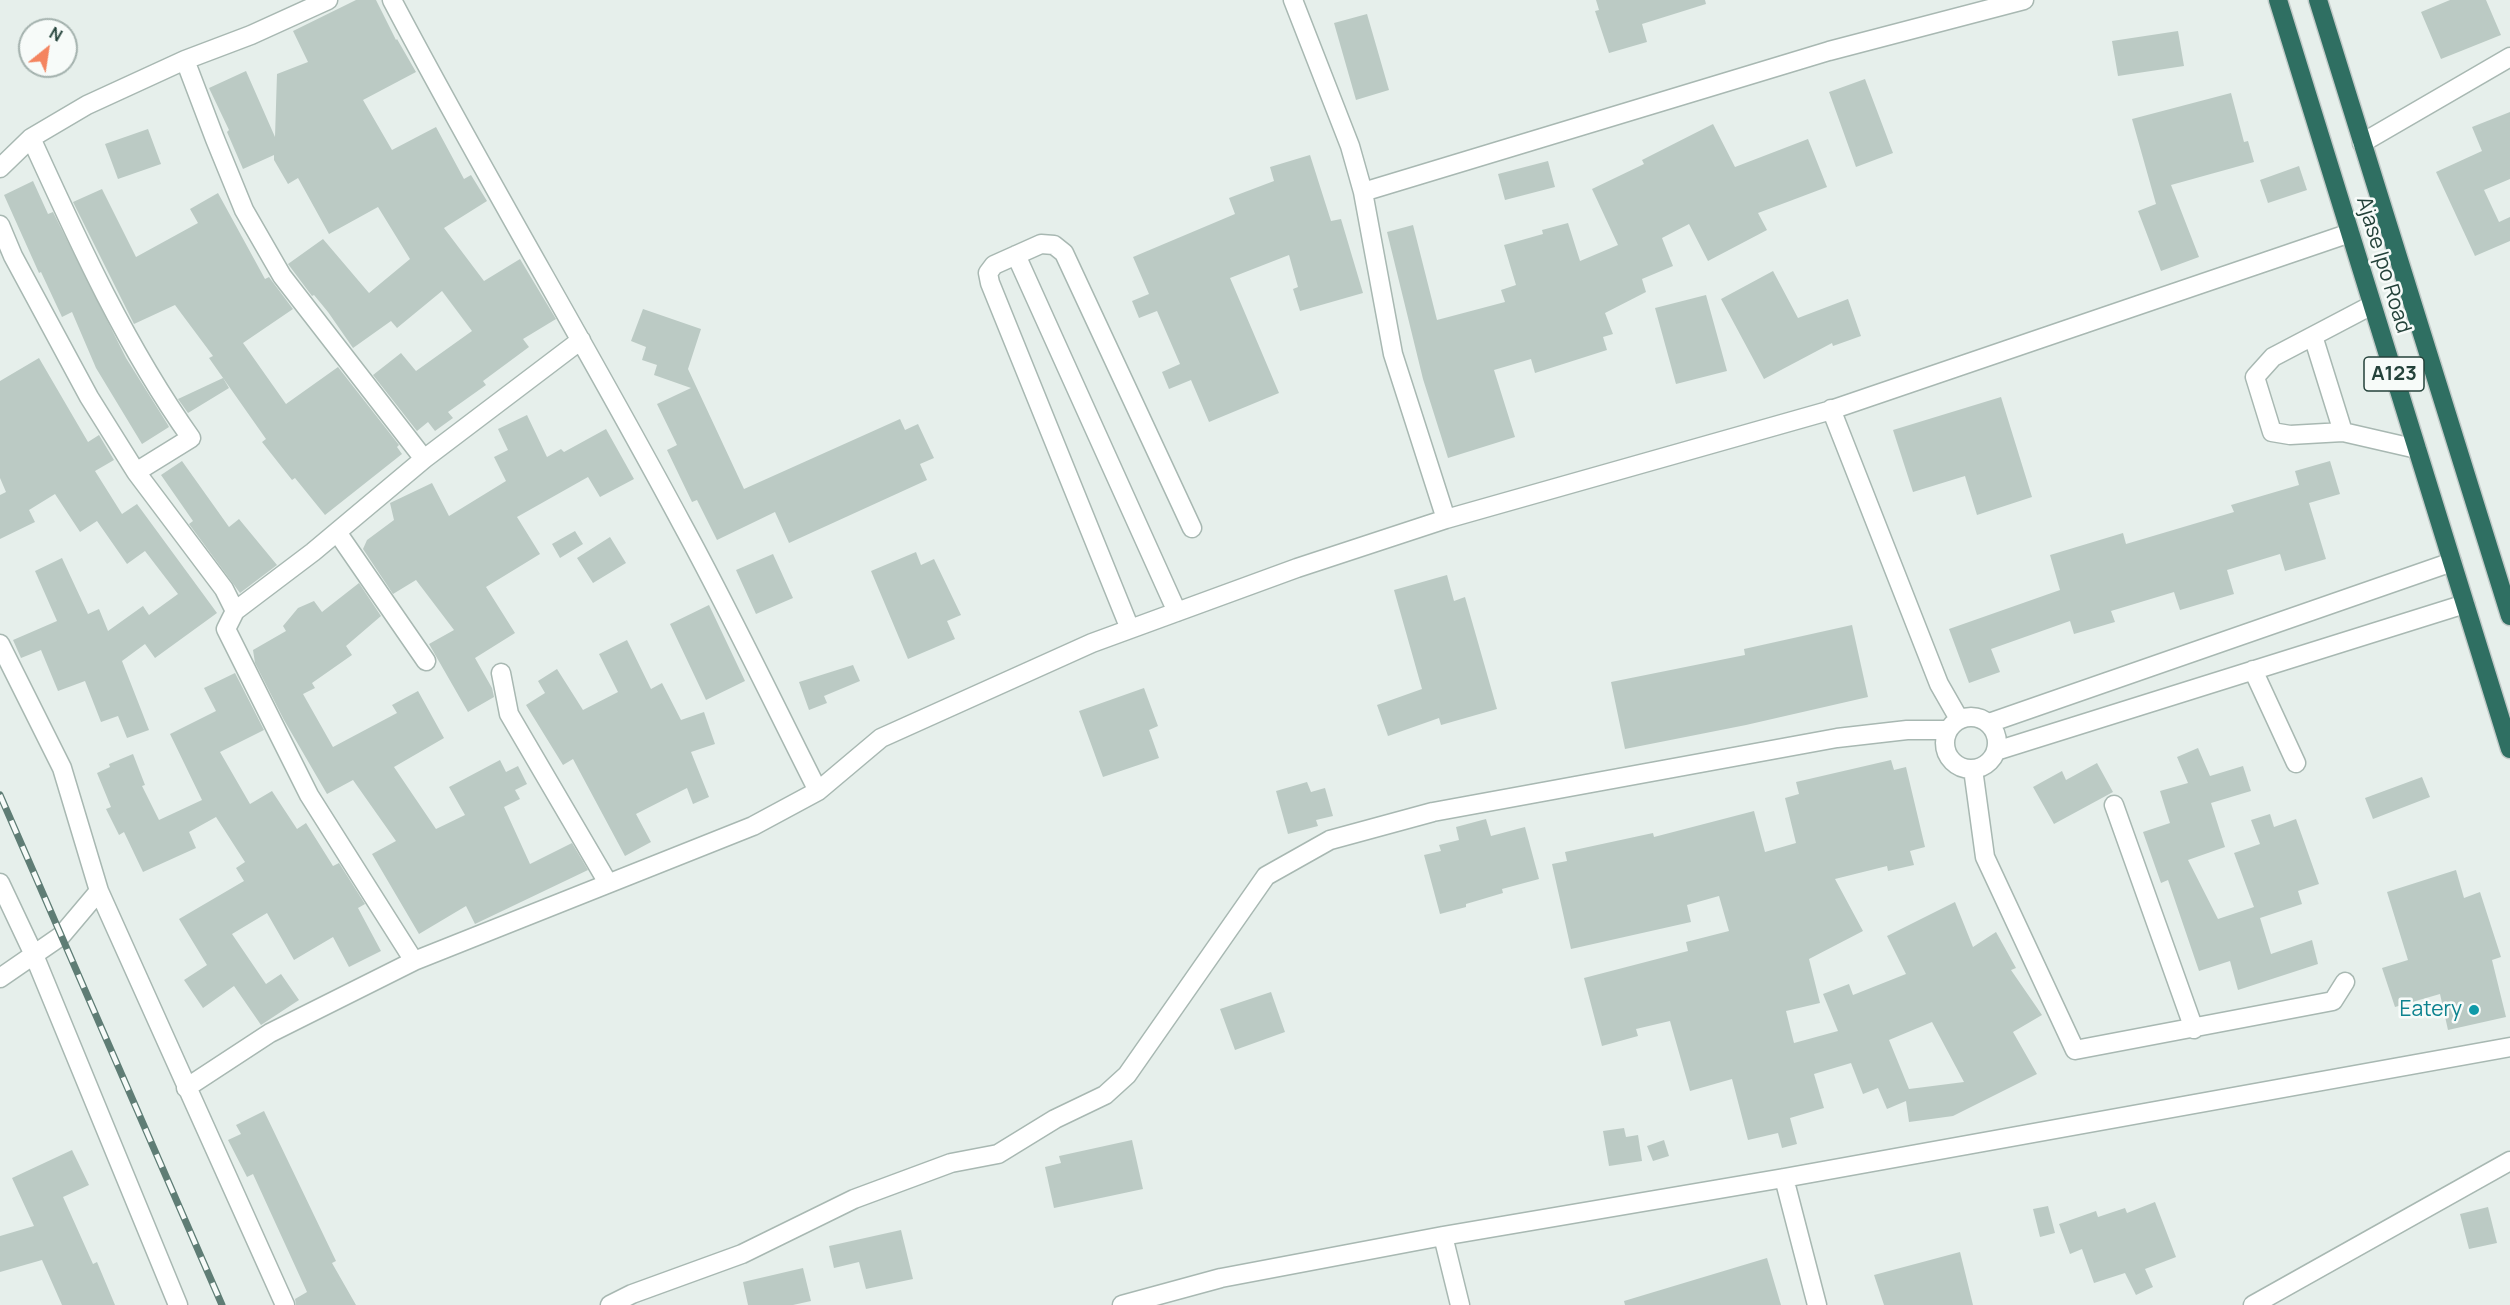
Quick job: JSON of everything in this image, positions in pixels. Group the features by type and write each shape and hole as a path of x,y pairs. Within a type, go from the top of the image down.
{"highway":[{"name":"Ajase Ipo Road","path":"2278,0 2510,749"},
{"name":"Ajase Ipo Road","path":"2318,0 2510,616"}],"street":[{"path":"0,168 32,138 87,105 185,60 251,35 328,0"},
{"path":"392,0 457,123 581,340 683,526 818,791"},
{"path":"1293,0 1350,146 1363,192 1393,354 1446,519"},
{"path":"1363,192 1829,51 2024,0"},
{"path":"2362,143 2510,57"},
{"path":"185,60 244,210 282,276 424,459"},
{"path":"32,138 99,284 164,399 191,438 136,472"},
{"path":"0,225 13,256 90,397 136,472 224,589 235,611"},
{"path":"186,1088 270,1032 414,961 753,826 818,791 881,738 1092,644 1297,568 1446,519 1831,409 2350,233"},
{"path":"1130,629 990,283 988,273 994,265 1041,244 1054,245 1064,253 1192,528"},
{"path":"1016,255 1177,612"},
{"path":"2372,305 2273,357 2255,377 2272,432 2290,435 2343,432 2416,449"},
{"path":"2313,336 2343,432"},
{"path":"414,961 309,795 226,629 235,611 337,532 424,459 581,340"},
{"path":"610,1305 632,1294 742,1254 854,1199 951,1163 998,1155 1055,1119 1105,1095 1127,1075 1266,876 1330,840 1433,812 1838,738 1953,724 1969,716 1979,717 1989,723 1998,741 1991,760 1983,766 1973,769 1962,768 1952,761 1946,752 1944,741 1953,724 1831,409"},
{"path":"337,532 426,661"},
{"path":"1989,723 2452,562"},
{"path":"1996,751 2464,604"},
{"path":"0,644 62,768 99,891 285,1305"},
{"path":"2253,670 2296,763"},
{"path":"501,673 509,714 608,884"},
{"path":"1973,769 1985,857 2075,1050 2333,1001 2344,982"},
{"path":"2114,805 2194,1029"},
{"path":"0,883 33,955 177,1305"},
{"path":"0,978 61,936 99,891"},
{"path":"1122,1305 1221,1278 1443,1236 1784,1178 2510,1047"},
{"path":"2253,1305 2510,1161"},
{"path":"1784,1178 1817,1305"},
{"path":"1443,1236 1460,1305"}],"building":[{"path":"356,0 376,0 396,40 416,72 363,100 392,150 436,127 464,179 471,175 487,201 444,228 484,281 520,259 556,319 523,339 529,347 483,381 486,385 448,412 453,418 435,431 428,422 417,431 373,375 401,353 416,371 472,331 442,291 397,328 391,321 353,348 328,312 314,295 312,296 288,264 323,239 369,293 410,259 378,207 329,234 298,178 288,184 274,160 274,155 243,169 227,132 229,130 209,88 246,71 275,137 277,74 308,62 293,31"},
{"path":"1596,0 1705,0 1706,4 1642,24 1647,42 1609,53 1595,11 1599,10"},
{"path":"2450,0 2486,0 2501,35 2441,59 2421,12"},
{"path":"1367,14 1389,90 1356,100 1334,23"},
{"path":"2178,31 2184,66 2118,76 2112,41"},
{"path":"1865,79 1893,153 1856,167 1829,92"},
{"path":"2231,93 2244,142 2248,141 2254,162 2171,185 2199,257 2161,271 2138,211 2156,204 2132,119"},
{"path":"2510,112 2510,179 2484,190 2499,222 2510,217 2510,241 2475,256 2436,172 2482,151 2472,127"},
{"path":"1713,124 1735,167 1808,139 1827,187 1758,213 1767,230 1708,261 1689,224 1662,238 1673,266 1642,279 1646,292 1605,313 1613,334 1603,337 1607,350 1535,373 1531,359 1494,370 1515,437 1448,458 1423,379 1387,232 1413,225 1437,320 1505,302 1501,290 1516,285 1504,245 1543,234 1542,230 1568,223 1580,261 1618,245 1592,189 1644,164 1642,160"},
{"path":"148,129 161,164 118,179 105,144"},
{"path":"1310,155 1331,221 1341,219 1363,293 1300,311 1293,289 1298,287 1289,255 1230,278 1279,393 1209,422 1191,380 1169,389 1162,372 1180,364 1157,311 1139,318 1132,301 1149,294 1133,257 1235,214 1229,198 1274,181 1270,167"},
{"path":"1548,161 1555,187 1505,200 1498,174"},
{"path":"2299,166 2307,190 2268,203 2260,180"},
{"path":"33,181 48,214 53,212 126,358 169,427 142,444 96,368 72,312 62,317 41,272 39,273 4,195"},
{"path":"102,189 136,257 198,223 190,209 218,193 265,279 269,277 293,309 243,343 286,404 338,367 399,445 397,447 402,454 325,515 295,478 292,480 262,442 266,439 209,358 213,356 175,305 134,324 73,202"},
{"path":"1773,271 1798,318 1848,299 1861,336 1833,346 1832,343 1764,379 1721,299"},
{"path":"1706,295 1727,371 1676,384 1655,308"},
{"path":"643,309 701,329 688,369 744,489 900,419 905,430 918,424 934,458 920,464 927,480 789,543 775,512 717,540 697,500 692,502 667,450 677,445 657,404 691,388 654,375 657,365 642,360 646,347 631,341"},
{"path":"39,358 88,442 99,435 114,460 95,471 122,514 137,504 217,613 155,658 145,644 122,661 149,730 127,738 118,716 101,722 85,681 58,691 41,650 21,658 13,640 57,621 35,571 62,558 88,614 99,609 108,631 143,606 149,615 178,594 145,551 127,564 97,521 80,532 55,494 29,510 35,522 0,539 0,495 6,492 0,478 0,381"},
{"path":"223,378 229,388 188,413 178,399"},
{"path":"2001,397 2032,497 1977,515 1965,476 1913,492 1893,430"},
{"path":"527,415 547,457 561,449 564,452 606,429 634,479 600,497 588,477 517,517 540,554 486,587 515,633 475,658 492,688 494,697 468,712 429,644 454,630 416,580 393,594 363,549 367,540 394,520 390,503 432,483 449,516 506,481 494,457 508,450 498,429"},
{"path":"182,461 229,527 239,519 277,565 240,593 189,524 193,521 161,475"},
{"path":"2330,461 2340,494 2309,503 2326,559 2285,571 2280,554 2227,570 2234,594 2180,610 2174,592 2111,611 2115,622 2074,634 2070,621 1991,649 2000,672 1969,683 1949,629 2060,590 2050,555 2123,533 2126,544 2234,512 2231,505 2299,485 2295,471"},
{"path":"575,531 583,544 560,558 552,544"},
{"path":"610,537 626,563 593,583 577,558"},
{"path":"916,552 921,565 934,559 961,615 947,621 955,639 908,659 871,571"},
{"path":"773,554 793,598 756,614 736,570"},
{"path":"1447,575 1454,601 1465,597 1497,709 1441,725 1439,718 1388,736 1377,705 1422,689 1394,590"},
{"path":"359,583 381,616 346,646 352,655 312,683 315,688 303,694 333,747 397,713 392,705 418,691 444,738 394,767 436,829 465,815 449,787 500,760 506,772 518,766 527,784 515,790 520,799 504,807 530,864 572,843 588,870 475,924 466,906 419,934 372,854 396,841 353,780 327,794 284,720 255,663 253,650 286,631 283,626 298,608 314,601 322,612"},
{"path":"709,605 745,681 706,700 670,624"},
{"path":"1852,625 1868,697 1746,725 1625,749 1611,682 1745,655 1744,649"},
{"path":"627,640 651,689 662,683 681,720 704,712 715,744 691,752 709,797 693,804 687,788 636,814 651,842 625,856 573,759 563,765 526,705 545,693 538,681 557,669 583,710 618,692 599,654"},
{"path":"853,665 860,681 824,696 827,703 809,710 799,682"},
{"path":"235,673 264,730 220,752 250,804 272,791 297,829 306,823 333,866 339,863 365,904 358,908 381,951 349,967 333,937 294,960 267,913 232,934 266,984 281,974 299,1000 261,1025 234,986 203,1008 184,980 207,965 179,919 244,881 236,868 245,862 216,817 189,832 196,848 143,872 124,832 119,835 106,809 111,807 97,773 110,767 109,764 133,754 145,785 142,786 159,820 202,800 170,734 216,711 204,688"},
{"path":"1144,688 1158,726 1149,730 1159,758 1103,777 1079,711"},
{"path":"2198,748 2210,776 2243,766 2251,791 2211,803 2225,847 2188,860 2218,919 2254,907 2234,853 2260,844 2251,820 2270,814 2274,827 2296,819 2319,884 2298,891 2302,904 2260,918 2271,954 2312,940 2318,964 2238,990 2230,961 2199,971 2168,880 2161,883 2143,832 2170,823 2160,791 2188,783 2177,757"},
{"path":"1891,760 1894,770 1906,767 1925,847 1910,851 1914,865 1888,871 1887,866 1835,879 1863,931 1809,959 1820,1003 1786,1011 1794,1043 1838,1031 1823,994 1849,984 1853,995 1906,974 1887,936 1955,902 1973,947 1996,932 2016,968 2011,970 2042,1015 2013,1032 2037,1074 1953,1116 1909,1122 1906,1101 1887,1109 1878,1088 1863,1094 1851,1063 1814,1074 1824,1108 1790,1118 1797,1144 1782,1148 1778,1133 1748,1140 1732,1079 1690,1091 1670,1021 1636,1029 1638,1036 1602,1046 1584,978 1688,951 1686,942 1729,931 1719,896 1687,905 1691,922 1571,949 1552,864 1567,861 1565,852 1653,833 1654,837 1754,811 1765,852 1796,843 1785,798 1799,794 1796,782","holes":["1932,1022 1964,1082 1909,1089 1889,1040"]},
{"path":"2097,763 2113,792 2054,824 2033,787 2062,771 2066,780"},
{"path":"2422,777 2430,797 2373,819 2365,798"},
{"path":"1307,782 1311,792 1325,788 1333,816 1316,820 1318,826 1288,834 1276,791"},
{"path":"1486,819 1491,836 1525,827 1539,879 1502,889 1503,893 1440,914 1424,855 1441,851 1439,845 1459,840 1456,827"},
{"path":"2456,870 2464,898 2480,892 2501,957 2492,960 2506,1017 2448,1030 2440,994 2395,1007 2382,968 2408,960 2387,892"},
{"path":"1271,992 1285,1032 1235,1050 1220,1009"},
{"path":"264,1111 336,1261 332,1263 356,1305 296,1305 295,1299 307,1292 253,1174 247,1177 228,1140 241,1134 236,1125"},
{"path":"1624,1128 1626,1137 1638,1135 1642,1161 1609,1166 1603,1131"},
{"path":"1132,1140 1143,1189 1054,1208 1045,1167 1061,1163 1059,1156"},
{"path":"1664,1140 1669,1156 1653,1161 1647,1146"},
{"path":"72,1150 89,1185 63,1197 93,1264 97,1262 115,1305 62,1305 42,1260 0,1272 0,1236 34,1226 12,1178"},
{"path":"2155,1202 2176,1257 2145,1269 2153,1287 2136,1295 2125,1273 2094,1283 2082,1249 2070,1254 2059,1224 2096,1211 2098,1217 2125,1208 2127,1213"},
{"path":"2048,1206 2055,1233 2040,1237 2033,1209"},
{"path":"2488,1207 2497,1243 2469,1249 2460,1214"},
{"path":"901,1230 913,1279 866,1289 859,1262 834,1268 829,1246"},
{"path":"1960,1252 1973,1305 1884,1305 1874,1275"},
{"path":"1767,1258 1781,1305 1625,1305 1624,1301"},
{"path":"803,1268 811,1301 793,1305 748,1305 743,1282"}],"railway":[{"path":"0,795 222,1305"}],"place":[{"name":"Eatery","path":"2474,1010"}]}
